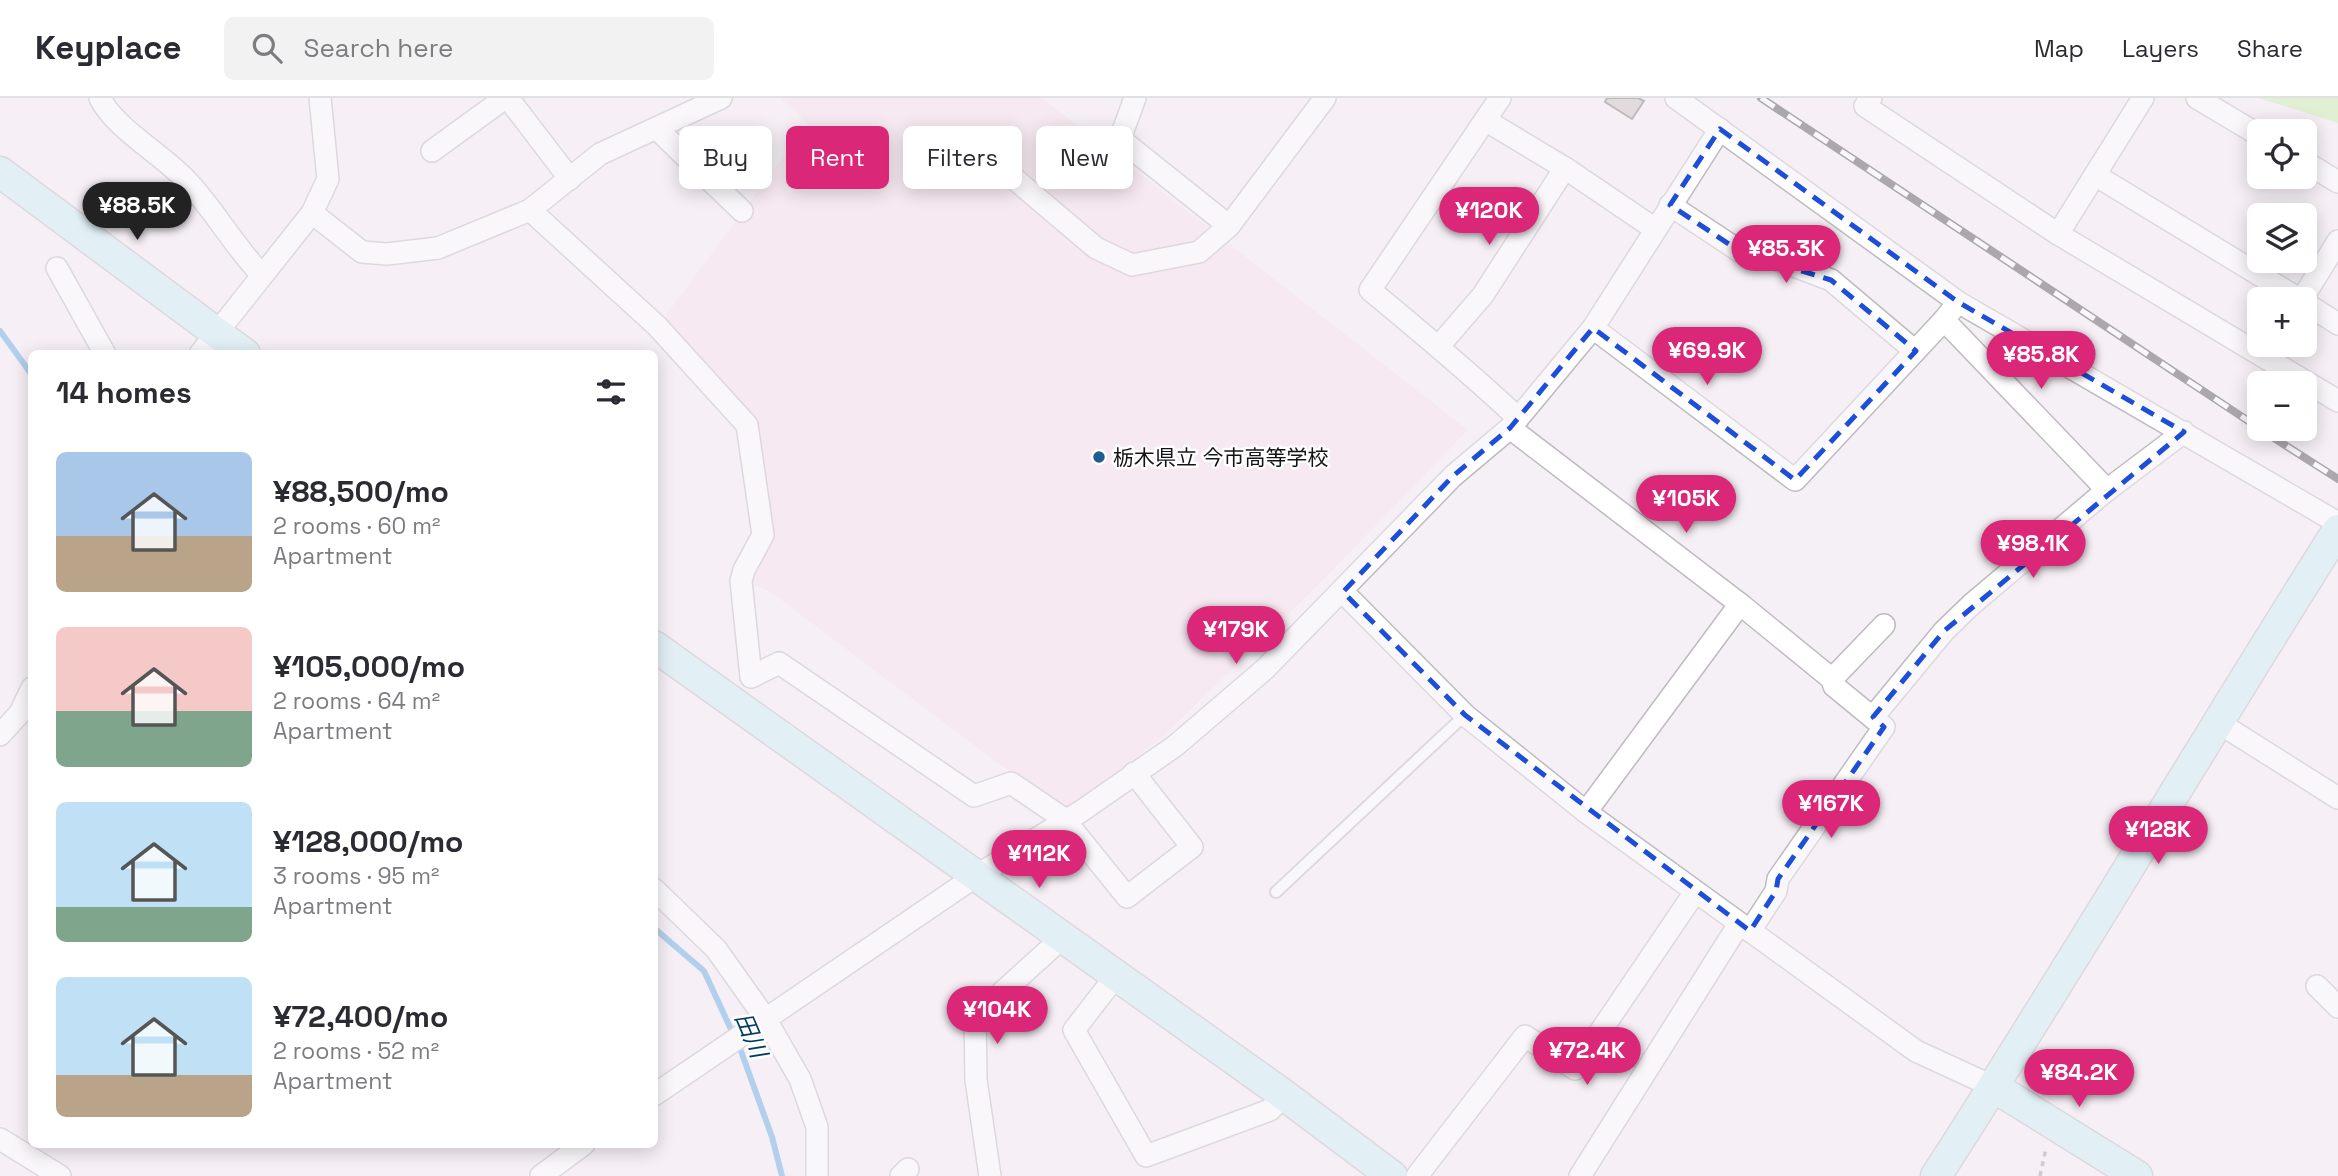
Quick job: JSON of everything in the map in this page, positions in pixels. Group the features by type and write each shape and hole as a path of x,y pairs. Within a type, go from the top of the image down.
{"street":[{"path":"100,98 107,113 166,158 190,183 238,250 261,274"},
{"path":"209,344 261,274 312,213 328,179 320,98"},
{"path":"432,151 506,98 570,179"},
{"path":"312,213 362,252 387,254 438,248 530,210 600,154 722,98"},
{"path":"1135,98 1120,139 1229,226"},
{"path":"1022,185 1096,248 1132,265 1199,251 1229,226 1325,98"},
{"path":"1500,98 1370,290 1439,346 1514,423 1832,679 1834,686 1884,727 1778,879 1776,891 1744,927 1580,1176"},
{"path":"1676,98 1958,302 2338,523"},
{"path":"1871,98 1866,106 2058,234 2338,401"},
{"path":"2058,234 2143,98"},
{"path":"2197,98 2247,128"},
{"path":"1485,120 1565,168 1655,229"},
{"path":"656,129 742,211"},
{"path":"658,1092 1185,738 1265,669 1343,592 1453,476 1514,423 1593,328 1720,129"},
{"path":"1439,346 1483,295 1565,168"},
{"path":"2317,169 2338,182"},
{"path":"0,172 209,344 231,350"},
{"path":"2095,175 2279,287"},
{"path":"1670,205 1741,251 1778,260 1831,280 1915,351"},
{"path":"530,210 657,326 747,425 763,535 741,581 751,677 779,663 974,796 1011,783 1064,820 1127,897 1192,847 1134,773"},
{"path":"2310,287 2338,241"},
{"path":"57,268 103,350"},
{"path":"1593,328 1795,480 1958,302"},
{"path":"2317,311 2338,324"},
{"path":"1944,320 2107,490"},
{"path":"1873,717 1944,631 2107,490 2184,432"},
{"path":"1936,1176 1994,1087 2216,722 2338,530"},
{"path":"1343,592 1465,715 1586,812 1916,1051 1994,1087 2137,1176"},
{"path":"1586,812 1740,604"},
{"path":"1832,679 1884,625"},
{"path":"658,649 1284,1095 1392,1176"},
{"path":"0,735 20,713 28,696"},
{"path":"2216,722 2338,798"},
{"path":"1417,1176 1525,1036 1575,1069 1695,892"},
{"path":"658,893 716,949 765,1018 800,1079 817,1127 817,1176"},
{"path":"990,1176 976,1080 975,1017 1062,938"},
{"path":"1115,977 1074,1030 1146,1156 1270,1110 1284,1095"},
{"path":"2317,986 2338,1007"},
{"path":"0,1139 60,1176"},
{"path":"541,1176 579,1148"}],"lane":[{"path":"1276,892 1465,715"}],"highlighted area":[{"path":"1720,129 1958,302 2184,432 1944,631 1873,717 1884,727 1778,879 1776,891 1750,931 1465,715 1343,592 1453,476 1510,428 1593,328 1795,480 1916,351 1831,280 1741,252 1670,205"}],"shaded area":[{"name":"栃木県立 今市高等学校","path":"780,98 1042,98 1078,126 1036,126 1036,189 1133,189 1133,169 1468,430 1326,577 1165,735 1063,812 769,591 744,581 763,545 751,424 660,323 760,189 772,189 772,172 786,154 786,189 889,189 889,126 807,126 808,124"}],"green space":[{"path":"2259,98 2338,98 2338,123"}],"building":[{"path":"1607,98 1638,98 1644,101 1632,119 1605,102"}],"waterway":[{"name":"田川","path":"0,331 28,370"},
{"name":"田川","path":"658,931 704,971 741,1051 772,1137 782,1176"}],"railway":[{"path":"1761,98 2247,420"},
{"path":"2279,441 2338,479"}],"place":[{"name":"栃木県立 今市高等学校","path":"1099,457"}]}
